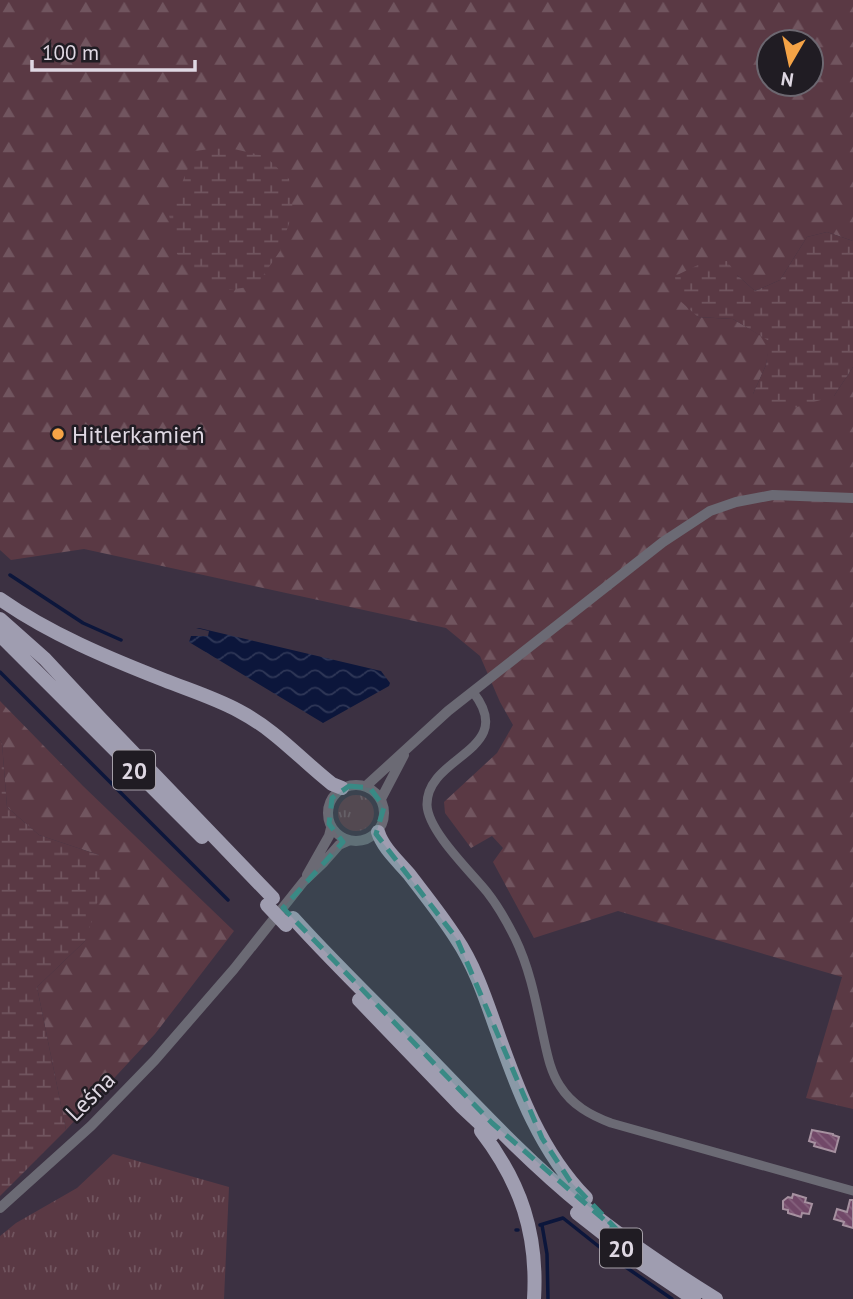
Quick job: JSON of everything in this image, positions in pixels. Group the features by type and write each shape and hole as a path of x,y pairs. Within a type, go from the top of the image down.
{"main road":[{"path":"0,599 79,644 215,699 247,715 273,732 331,784 342,788"},
{"name":"20","path":"0,619 45,659 462,1107 579,1215 642,1264 694,1299"},
{"name":"20","path":"0,635 270,901"},
{"path":"378,832 389,852 417,885 463,949 525,1103 549,1151 563,1173 623,1236"},
{"name":"20","path":"289,922 500,1130 576,1200 685,1280 716,1299"},
{"path":"462,1107 498,1154 519,1193 532,1238 535,1263 534,1299"}],"street":[{"path":"366,786 472,692 663,542 710,511 736,502 773,495 853,498"},
{"path":"472,692 485,713 484,731 474,746 436,779 430,789 427,804 429,814 440,836 489,895 513,935 529,974 551,1067 561,1088 579,1107 611,1123 853,1191"},
{"path":"380,799 408,749"},
{"path":"366,786 380,799 384,807 384,817 378,832 357,842 348,841 331,828 328,819 329,805 342,788 366,786"},
{"path":"304,881 331,828"},
{"path":"304,881 339,845 348,841"},
{"name":"Leśna","path":"0,1208 91,1126 203,1006 304,881"}],"highlighted area":[{"path":"349,786 370,788 384,807 376,834 457,939 542,1138 570,1181 623,1236 492,1123 283,908 343,842 329,824 332,798"}],"green space":[{"path":"0,0 853,0 853,241 827,232 807,237 780,280 755,291 737,275 697,317 733,319 770,341 766,365 753,394 834,396 853,367 853,1109 806,1098 842,977 618,911 534,938 493,862 503,848 492,836 471,848 445,813 444,802 497,753 513,725 480,656 446,628 84,549 11,560 0,550"},
{"path":"225,147 265,156 289,179 293,211 280,251 256,286 213,292 177,254 169,215 195,151"},
{"path":"827,232 853,241 853,367 834,396 780,412 753,394 766,365 769,341 733,319 698,317 677,298 675,276 700,264 727,261 737,275 755,291 780,280 807,237"},
{"path":"0,701 83,786 234,931 155,1034 66,1130 37,987 85,941 99,855 39,835 7,807 0,740"},
{"path":"0,740 7,807 39,835 99,855 100,894 85,941 37,987 66,1130 0,1196"},
{"path":"356,795 369,800 374,813 369,826 356,831 343,826 338,813 343,800"},
{"path":"113,1154 229,1187 224,1299 0,1299 0,1236 16,1223 77,1188"}],"water":[{"path":"196,628 199,628 381,671 390,683 323,723 189,642 191,636 208,636 209,631"}],"building":[{"path":"812,1130 839,1137 835,1152 814,1146 815,1143 809,1141"},
{"path":"793,1194 806,1198 805,1202 812,1204 809,1214 802,1213 801,1217 783,1209 783,1201 788,1197 792,1198"},
{"path":"850,1200 853,1200 853,1228 834,1219 837,1209 847,1212"}],"waterway":[{"path":"10,575 83,623 121,640"},
{"path":"0,672 228,900"},
{"path":"540,1225 563,1218 617,1261 672,1299"},
{"path":"542,1225 547,1254 548,1299"}],"place":[{"name":"Hitlerkamień","path":"58,434"}]}
